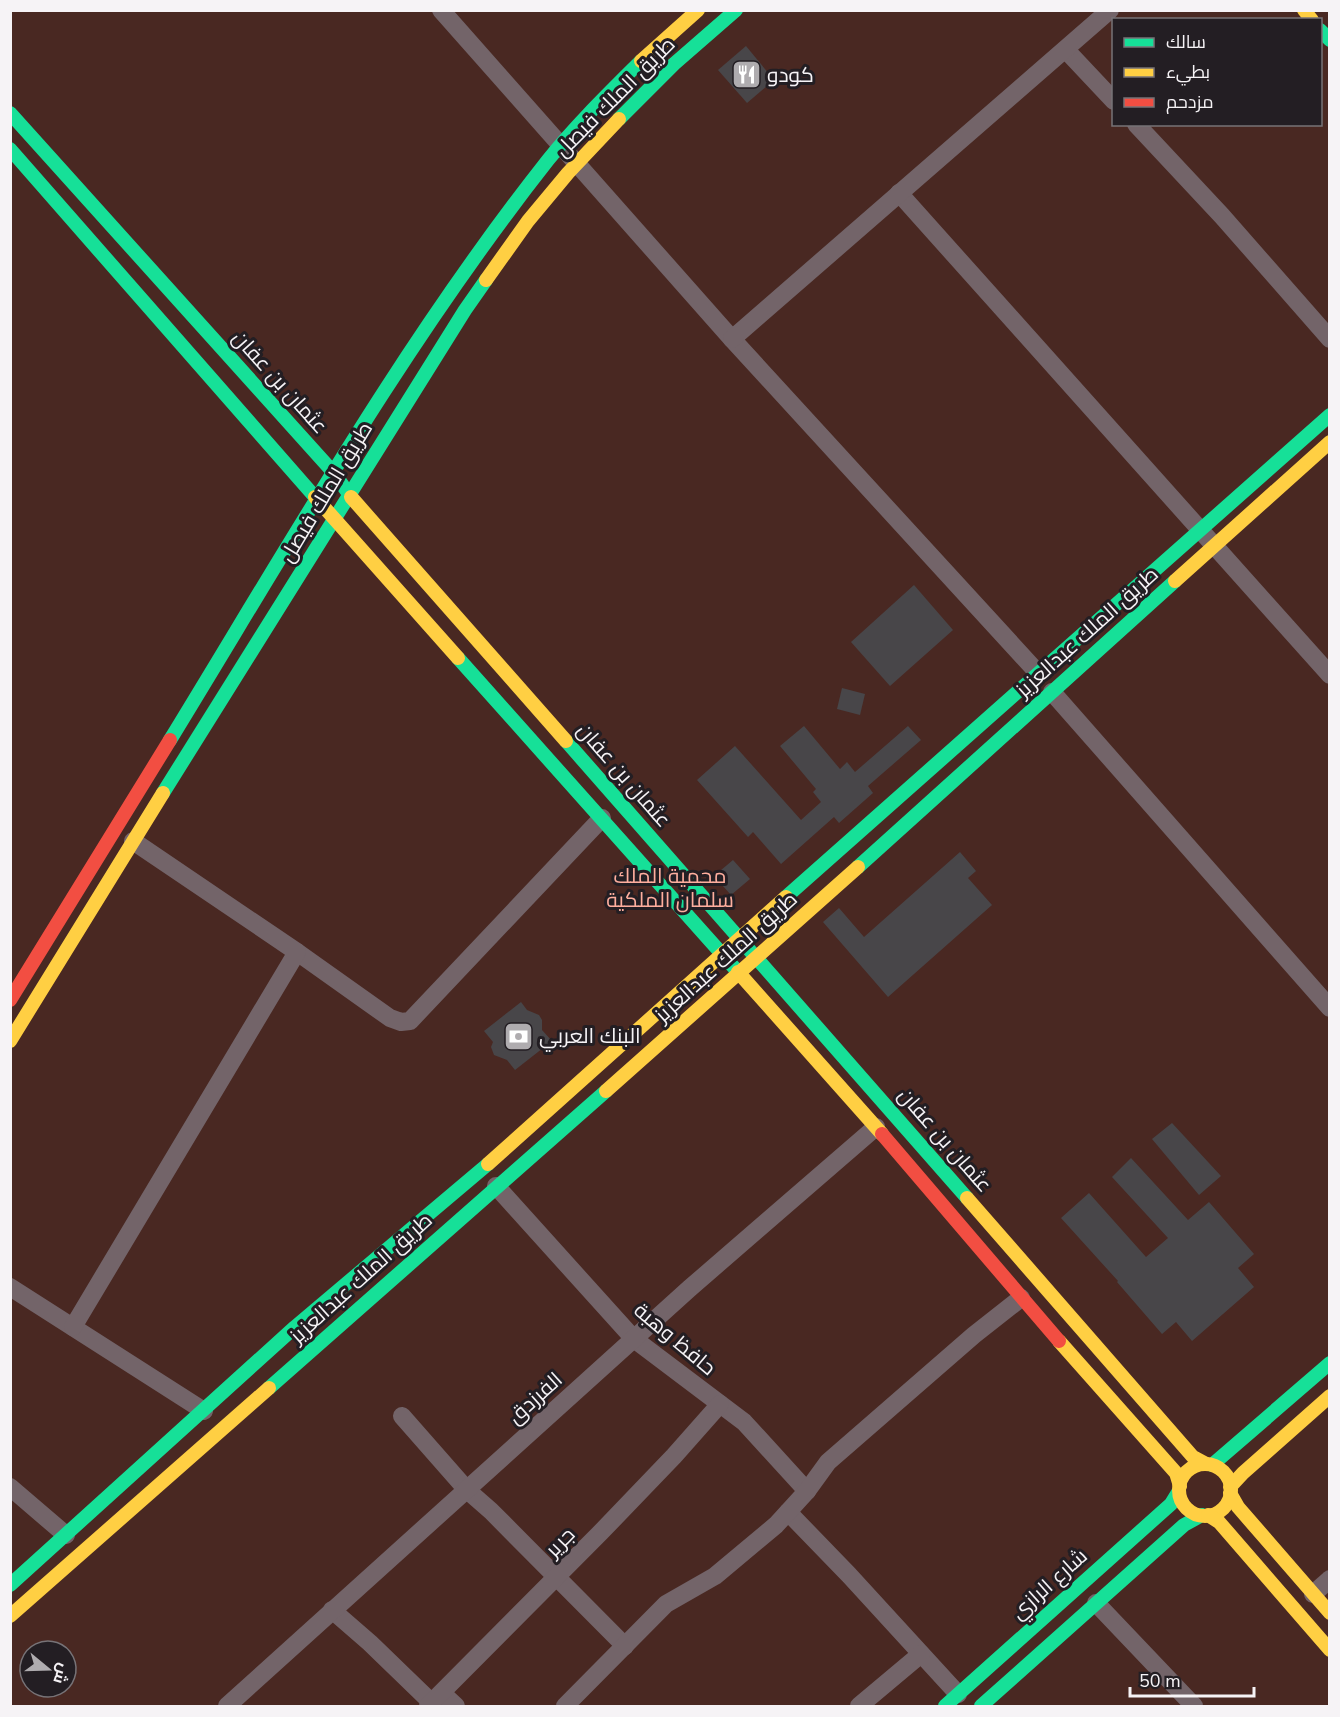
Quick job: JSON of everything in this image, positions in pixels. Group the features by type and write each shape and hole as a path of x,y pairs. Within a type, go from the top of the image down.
{"street":[{"path":"441,10 732,339 1038,673"},
{"name":"طريق الملك فيصل","path":"11,997 334,473 447,297 561,146 594,108 698,10"},
{"name":"طريق الملك فيصل","path":"10,1041 335,520 348,494 465,310 528,221 577,164 616,121 674,64 736,10"},
{"path":"732,339 1110,10"},
{"path":"1066,50 1112,100"},
{"name":"عثمان بن عفان","path":"10,112 334,473 348,494 740,937 1193,1457 1209,1465"},
{"path":"1138,126 1222,216 1329,339"},
{"name":"عثمان بن عفان","path":"10,149 335,520 876,1127 1021,1298 1176,1473 1179,1489"},
{"path":"899,193 1329,675"},
{"name":"طريق الملك عبدالعزيز","path":"10,1585 295,1327 434,1212 544,1116 722,953 1329,415"},
{"name":"طريق الملك عبدالعزيز","path":"10,1616 496,1186 758,958 1329,442"},
{"path":"1052,692 1329,1008"},
{"path":"133,841 390,1018 401,1022 410,1021 602,818"},
{"path":"74,1327 297,952"},
{"name":"الفرزدق","path":"227,1707 690,1288 876,1127"},
{"name":"حافظ وهبة","path":"496,1186 634,1339 744,1422 807,1491"},
{"path":"10,1287 204,1411"},
{"path":"565,1707 666,1604 715,1576 776,1524 807,1491 828,1462 974,1335 1021,1298"},
{"path":"1209,1465 1329,1363"},
{"path":"981,1707 1184,1525 1205,1515 1218,1512 1225,1505 1230,1490 1243,1473 1329,1396"},
{"name":"جرير","path":"434,1701 674,1456 720,1404"},
{"path":"402,1416 467,1490 625,1646"},
{"path":"1329,1613 1238,1507 1230,1490 1228,1478 1221,1470 1209,1465 1193,1467 1185,1473 1179,1489 1182,1501 1188,1510 1219,1521 1329,1650"},
{"path":"10,1487 66,1535"},
{"name":"شارع الرازي","path":"951,1700 1171,1504 1179,1489"},
{"path":"788,1512 921,1653 951,1700"},
{"path":"1313,1594 1329,1579"},
{"path":"1096,1603 1190,1705"},
{"path":"332,1610 434,1701 456,1707"},
{"path":"859,1707 921,1653"}],"green space":[{"name":"محمية الملك سلمان الملكية","path":"11,11 1329,11 1329,1706 11,1706"}],"building":[{"name":"كودو","path":"746,46 774,80 747,103 718,70"},
{"path":"914,585 953,630 890,686 851,642"},
{"path":"842,688 865,694 860,715 837,709"},
{"path":"804,726 840,769 847,762 855,772 908,726 921,740 868,786 873,793 839,823 834,817 781,864 753,832 748,837 697,780 735,746 801,820 821,802 813,792 816,789 780,746"},
{"path":"960,852 976,871 968,878 992,905 888,997 823,922 839,908 864,937"},
{"path":"733,860 750,879 731,895 714,876"},
{"name":"البنك العربي","path":"521,1002 527,1010 539,1015 542,1020 542,1030 552,1041 515,1070 507,1060 494,1055 491,1047 493,1042 484,1031"},
{"path":"1172,1123 1221,1176 1199,1195 1152,1139"},
{"path":"1131,1158 1188,1220 1209,1202 1254,1254 1238,1268 1254,1287 1192,1341 1176,1322 1162,1334 1061,1218 1089,1193 1146,1257 1168,1238 1112,1177"}],"traffic: fast":[{"path":"619,119 674,64 736,10"},
{"path":"1322,32 1330,40"},
{"path":"170,740 350,444 445,299 548,160 582,121 641,61"},
{"path":"10,113 334,473 351,497"},
{"path":"10,149 315,497"},
{"path":"163,793 486,280"},
{"path":"786,897 1330,415"},
{"path":"858,867 1175,581"},
{"path":"458,658 738,972"},
{"path":"566,741 967,1198"},
{"path":"269,1388 606,1091"},
{"path":"10,1585 295,1327 488,1164"},
{"path":"1212,1465 1330,1363"},
{"path":"945,1706 1171,1504 1179,1491"},
{"path":"981,1706 1184,1525 1202,1515"}],"traffic: slow":[{"path":"641,61 698,10"},
{"path":"1304,10 1310,18"},
{"path":"486,280 528,221 568,173 619,119"},
{"path":"1175,581 1330,442"},
{"path":"315,497 458,658"},
{"path":"351,497 566,741"},
{"path":"10,1041 163,793"},
{"path":"606,1091 858,867"},
{"path":"488,1164 786,897"},
{"path":"738,972 882,1134"},
{"path":"967,1198 1193,1457 1206,1464"},
{"path":"1059,1341 1176,1473 1180,1486"},
{"path":"10,1616 269,1388"},
{"path":"1230,1487 1330,1396"},
{"path":"1205,1464 1215,1466 1223,1472 1229,1480 1231,1490 1229,1500 1223,1508 1215,1514 1205,1516 1195,1514 1187,1508 1181,1500 1179,1490 1181,1480 1187,1472 1195,1466 1205,1464"},
{"path":"1230,1493 1238,1507 1330,1613"},
{"path":"1208,1515 1219,1522 1330,1650"}],"traffic: jam":[{"path":"10,1000 170,740"},
{"path":"882,1134 1059,1341"}],"place":[{"name":"كودو","path":"746,75"},
{"name":"البنك العربي","path":"518,1036"}]}
